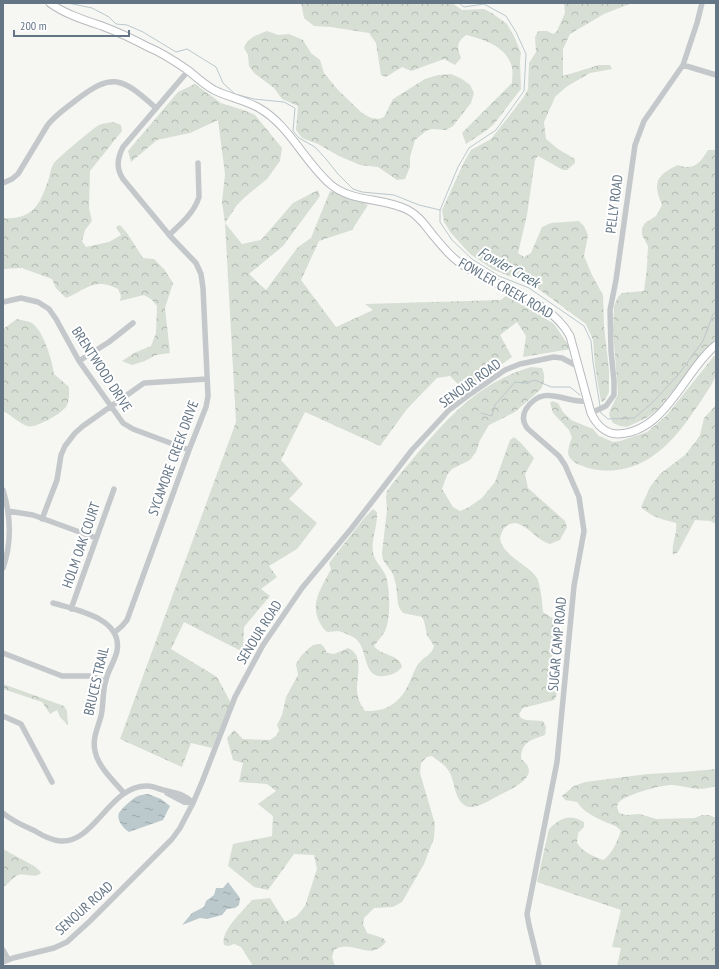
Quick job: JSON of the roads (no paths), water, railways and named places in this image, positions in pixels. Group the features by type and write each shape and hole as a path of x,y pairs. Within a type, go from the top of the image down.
{"main road":[{"name":"FOWLER CREEK ROAD","path":"50,3 65,12 113,31 170,57 214,90 258,107 272,117 322,177 334,187 348,195 393,204 410,211 421,220 442,247 464,266 536,303 551,313 562,322 570,336 591,413 602,429 613,433 626,433 643,426 656,417 716,345"}],"street":[{"name":"PELLY ROAD","path":"591,413 606,406 614,395 615,389 611,351 610,310 616,280 634,145 644,120 683,65 702,3"},
{"path":"683,65 716,74"},
{"name":"SYCAMORE CREEK DRIVE","path":"114,633 127,620 206,407 208,396 201,274 196,263 169,235 123,179 118,169 118,156 123,147 188,71"},
{"path":"3,182 10,181 18,174 47,126 53,119 96,86 108,82 126,84 156,108"},
{"path":"169,235 187,217 198,201 198,163"},
{"name":"BRENTWOOD DRIVE","path":"3,302 21,298 38,302 49,309 79,361 119,419 127,426 189,450"},
{"path":"79,361 133,324"},
{"name":"SENOUR ROAD","path":"6,961 54,948 74,937 172,839 182,824 192,803 212,759 233,703 263,645 306,582 351,529 425,435 449,410 496,376 513,366 554,357 562,358 579,367"},
{"path":"42,519 57,480 59,461 65,446 82,426 144,383 207,379"},
{"name":"SUGAR CAMP ROAD","path":"539,966 528,925 527,914 557,762 574,586 584,532 579,497 565,466 559,456 528,429 525,425 523,417 528,406 542,396 556,395 576,401 587,401"},
{"name":"HOLM OAK COURT","path":"71,609 114,489"},
{"path":"3,490 8,511 9,538 3,568"},
{"path":"8,511 24,512 96,538"},
{"name":"BRUCES TRAIL","path":"53,603 100,619 114,633 116,652 105,681 102,714 94,736 94,751 101,764 124,793"},
{"path":"3,653 62,676 87,676 105,681"},
{"path":"3,716 21,724 52,782"},
{"path":"3,813 12,820 46,837 60,841 69,840 84,833 124,793 133,788 149,786 186,797 192,803"},
{"path":"3,950 6,961"}],"water":[{"path":"148,794 161,799 170,806 163,820 129,832 123,827 118,816 119,813 136,797"},
{"path":"228,882 240,898 239,905 235,908 227,909 222,915 207,919 200,918 182,925 192,913 204,907 206,901 214,895 216,888 223,888"}],"waterway":[{"path":"68,3 92,8 109,17 116,24 127,25 143,32 176,52 187,49 216,67 223,83 235,94 254,99 284,102 295,108 293,131 299,138 315,147 353,189 362,192 394,195 419,205 440,210"},
{"name":"Fowler Creek","path":"459,3 464,7 484,4 506,16 516,32 526,54 524,91 496,130 469,148 458,167 440,210 440,222 452,240 472,259 499,276 529,288 584,326 591,341 600,406"},
{"name":"Fowler Creek","path":"600,411 608,419 634,418 653,402 678,375 703,341 713,314 716,312"},
{"path":"481,413 492,416 495,405 515,382 526,383 535,380 551,387 570,387 580,395"}]}
